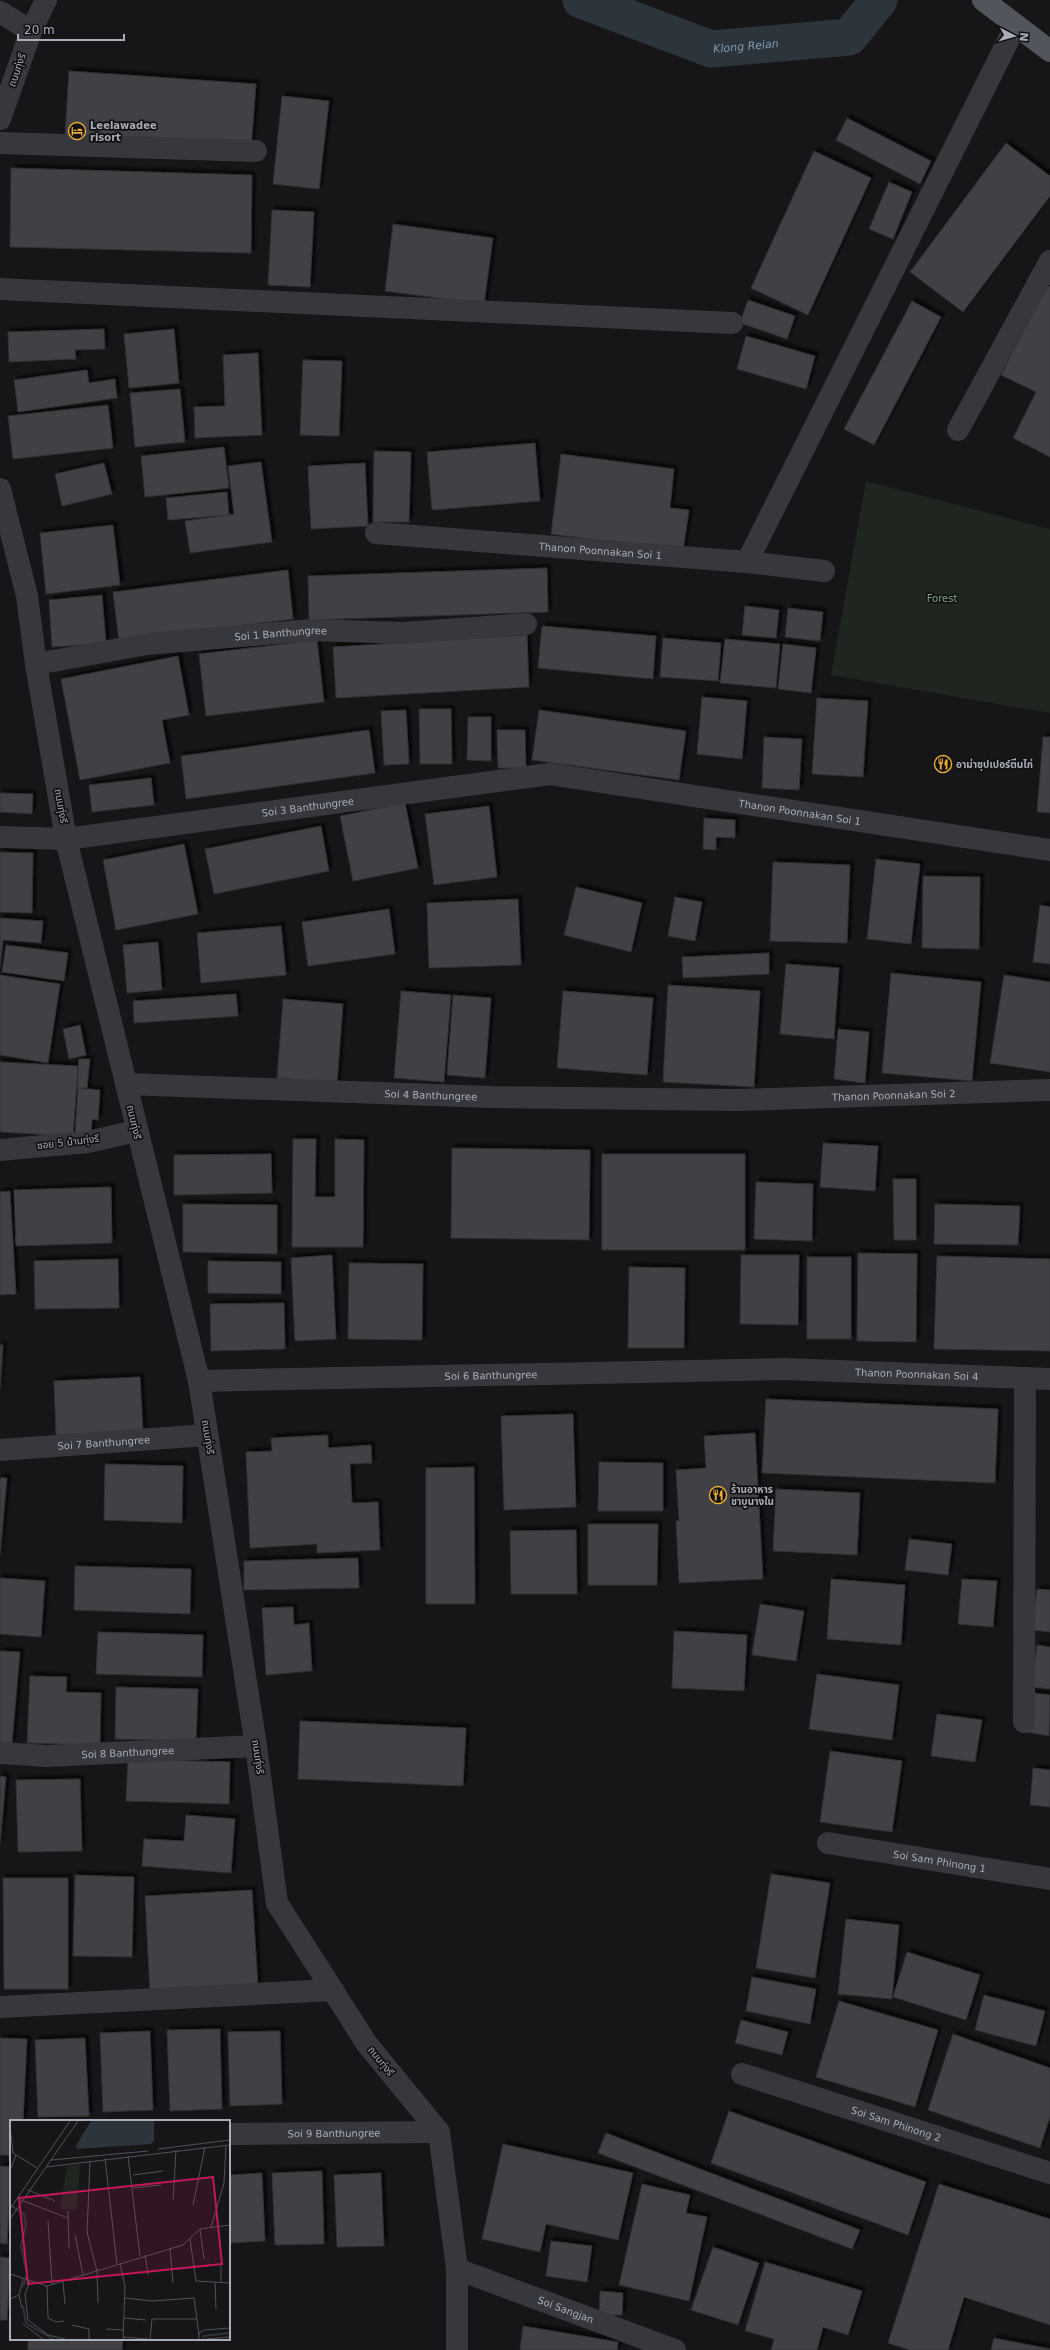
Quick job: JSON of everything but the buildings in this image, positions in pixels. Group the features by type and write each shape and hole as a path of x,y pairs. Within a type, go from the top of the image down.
{"main road":[{"path":"983,0 1050,51"}],"street":[{"name":"ถนนทุ่งรี","path":"0,119 31,31 46,0"},
{"path":"0,12 31,31"},
{"path":"747,562 1016,25"},
{"path":"0,143 256,151"},
{"path":"958,430 1050,261"},
{"path":"0,289 732,323"},
{"name":"ถนนทุ่งรี","path":"0,489 27,596 36,664 66,839 126,1084 136,1131 199,1381 256,1746 277,1903 367,2044 439,2132"},
{"name":"Thanon Poonnakan Soi 1","path":"376,533 747,562 824,571"},
{"name":"Soi 1 Banthungree","path":"36,664 146,644 304,630 403,633 526,624"},
{"name":"Thanon Poonnakan Soi 1","path":"550,774 1050,850"},
{"name":"Soi 3 Banthungree","path":"0,837 66,839 550,774"},
{"name":"Soi 4 Banthungree","path":"126,1084 490,1097 737,1100"},
{"name":"Thanon Poonnakan Soi 2","path":"737,1100 1050,1090"},
{"name":"ซอย 5 บ้านทุ่งรี","path":"0,1150 88,1142 136,1131"},
{"name":"Soi 6 Banthungree","path":"199,1381 784,1369"},
{"name":"Thanon Poonnakan Soi 4","path":"784,1369 1050,1379"},
{"path":"1024,1722 1025,1378"},
{"name":"Soi 7 Banthungree","path":"0,1450 207,1435"},
{"name":"Soi 8 Banthungree","path":"0,1753 47,1756 256,1746"},
{"name":"Soi Sam Phinong 1","path":"828,1843 1050,1879"},
{"path":"0,2007 333,1990"},
{"name":"Soi Sam Phinong 2","path":"742,2074 1050,2174"},
{"path":"439,2132 457,2269 457,2350"},
{"name":"Soi 9 Banthungree","path":"230,2134 439,2132"},
{"name":"Soi Sangjan","path":"457,2269 675,2350"}],"green space":[{"name":"Forest","path":"866,481 1050,529 1050,713 831,675"}],"waterway":[{"name":"Klong Reian","path":"581,0 711,49 849,37 879,0"}],"place":[{"name":"Leelawadee risort","path":"77,131"},
{"name":"อาม่าซุปเปอร์ตีนไก่","path":"943,764"},
{"name":"ร้านอาหาร ชาบูนางใน","path":"718,1495"}]}
